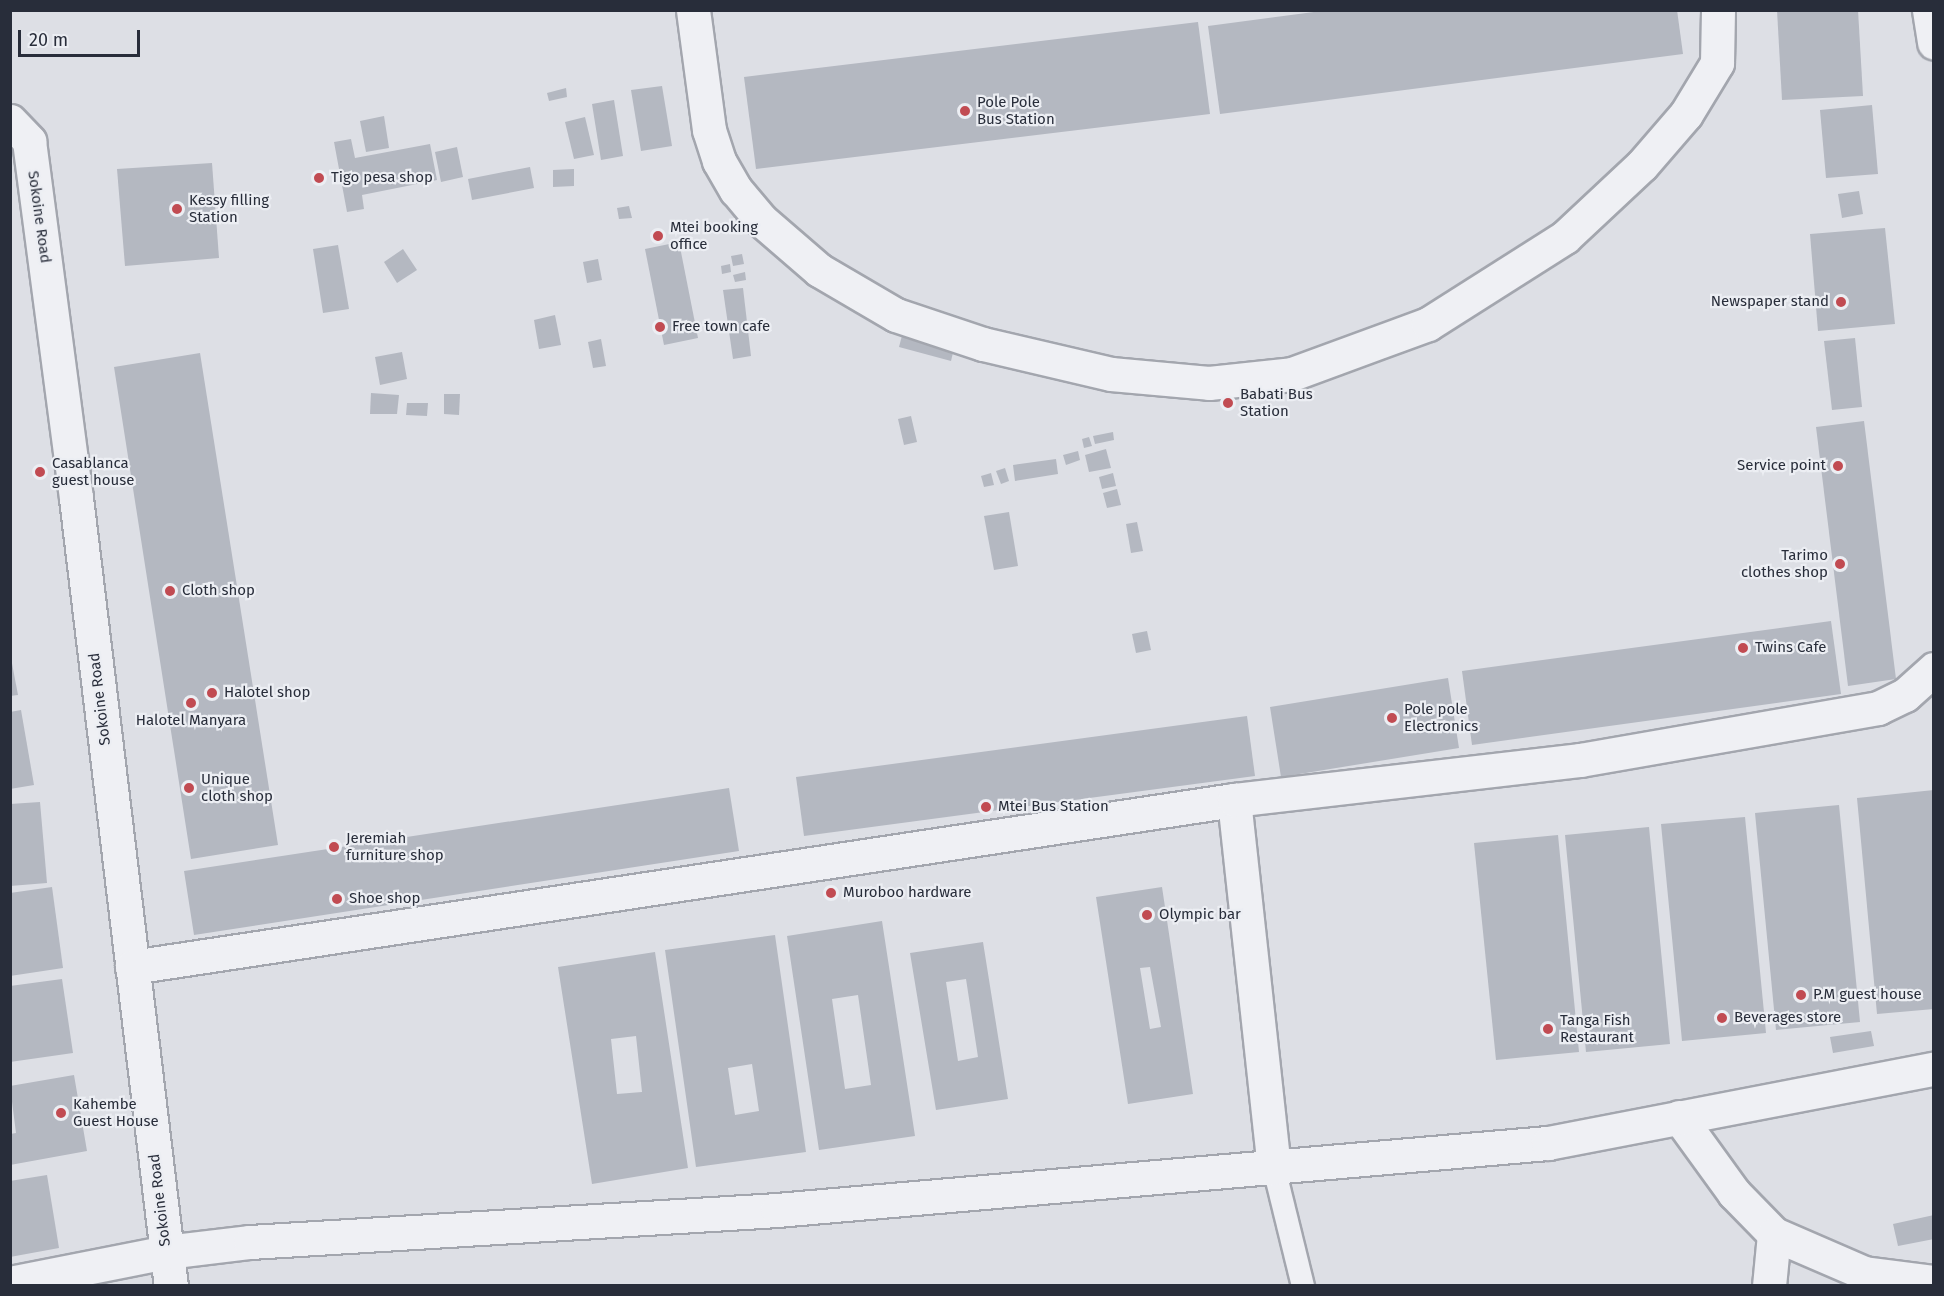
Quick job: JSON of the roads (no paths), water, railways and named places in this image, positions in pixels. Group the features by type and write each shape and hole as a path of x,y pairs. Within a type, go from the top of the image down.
{"street":[{"path":"693,10 709,130 719,161 736,190 760,219 819,270 897,315 983,344 1111,374 1209,383 1292,374 1428,324 1566,237 1642,165 1686,114 1717,63 1718,10"},
{"path":"1929,10 1934,43"},
{"name":"Sokoine Road","path":"17,135 132,967 171,1286"},
{"path":"132,967 1233,800 1580,760 1878,708 1905,695 1934,669"},
{"path":"1233,800 1274,1168"},
{"path":"10,1283 166,1252 357,1233 525,1228 777,1210 1548,1143 1934,1069"},
{"path":"1679,1117 1734,1193 1774,1234 1864,1273 1934,1282"},
{"path":"1769,1286 1774,1234"}],"lane":[{"path":"1274,1168 1303,1286"}],"place":[{"name":"Pole Pole Bus Station","path":"965,111"},
{"name":"Tigo pesa shop","path":"319,178"},
{"name":"Kessy filling Station","path":"177,209"},
{"name":"Mtei booking office","path":"658,236"},
{"name":"Newspaper stand","path":"1841,302"},
{"name":"Free town cafe","path":"660,327"},
{"name":"Babati Bus Station","path":"1228,403"},
{"name":"Service point","path":"1838,466"},
{"name":"Casablanca guest house","path":"40,472"},
{"name":"Tarimo clothes shop","path":"1840,564"},
{"name":"Cloth shop","path":"170,591"},
{"name":"Twins Cafe","path":"1743,648"},
{"name":"Halotel shop","path":"212,693"},
{"name":"Halotel Manyara","path":"191,703"},
{"name":"Pole pole Electronics","path":"1392,718"},
{"name":"Unique cloth shop","path":"189,788"},
{"name":"Mtei Bus Station","path":"986,807"},
{"name":"Jeremiah furniture shop","path":"334,847"},
{"name":"Muroboo hardware","path":"831,893"},
{"name":"Shoe shop","path":"337,899"},
{"name":"Olympic bar","path":"1147,915"},
{"name":"P.M guest house","path":"1801,995"},
{"name":"Beverages store","path":"1722,1018"},
{"name":"Tanga Fish Restaurant","path":"1548,1029"},
{"name":"Kahembe Guest House","path":"61,1113"}]}
